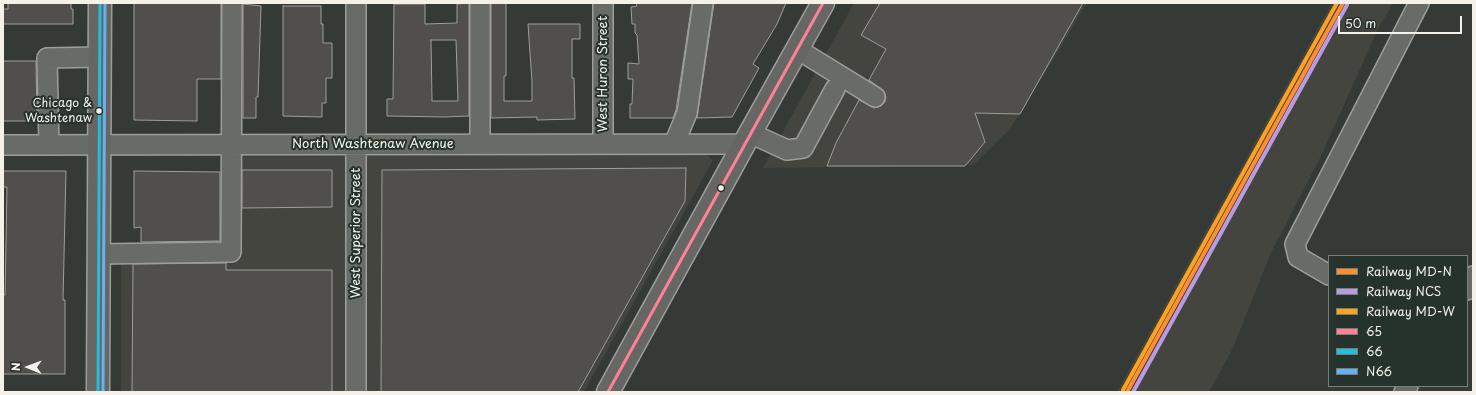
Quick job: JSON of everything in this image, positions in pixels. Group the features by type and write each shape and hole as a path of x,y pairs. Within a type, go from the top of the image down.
{"main road":[{"path":"98,392 100,3"},
{"path":"608,392 823,3"}],"street":[{"path":"99,254 231,252 232,3"},
{"name":"West Superior Street","path":"356,3 356,392"},
{"path":"480,3 480,144"},
{"name":"West Huron Street","path":"603,3 603,144"},
{"path":"674,144 687,113 703,3"},
{"path":"1328,274 1298,257 1295,244 1419,3"},
{"path":"797,49 875,97"},
{"path":"48,145 47,58 100,57"},
{"path":"747,139 787,150 803,148 835,89"},
{"name":"North Washtenaw Avenue","path":"3,145 674,144 747,139"},
{"path":"1468,288 1473,276"}],"shaded area":[{"path":"854,3 1087,3 1020,114 1007,132 973,165 763,168"},
{"path":"1332,3 1393,3 1377,31 1320,158 1270,255 1233,348 1209,392 1117,392"},
{"path":"705,153 713,160 584,392 121,392 121,254 231,252 232,157"}],"building":[{"path":"8,3 71,3 71,9 73,9 73,24 3,24 3,9 8,9"},
{"path":"134,3 221,3 221,79 197,79 197,121 134,120"},
{"path":"469,3 469,116 387,116 387,99 393,99 394,4 425,4 425,24 457,23 457,4","holes":["431,40 456,40 458,101 432,101"]},
{"path":"491,3 506,3 506,76 504,76 504,101 532,101 528,24 580,24 580,39 572,39 572,78 574,78 575,119 537,120 537,117 491,118"},
{"path":"636,3 692,3 676,110 673,118 630,118 633,79 628,79 628,63 639,64 637,35 635,33 635,24 632,24 631,7 637,6"},
{"path":"714,3 786,3 777,24 753,64 759,68 732,117 697,118"},
{"path":"880,3 1083,3 1020,114 975,113 985,142 965,166 827,166 836,143 859,100 874,108 881,106 885,102 886,97 884,91 869,80 886,49 861,35"},
{"path":"243,4 261,6 256,118 243,118"},
{"path":"283,6 321,6 323,43 332,43 332,78 326,78 326,103 322,103 322,117 283,116"},
{"path":"3,61 36,61 37,121 3,121"},
{"path":"686,168 685,201 578,392 381,392 382,170"},
{"path":"242,170 332,170 332,207 242,208"},
{"path":"3,171 66,171 63,300 65,300 65,374 3,374 3,295 5,295 7,187 3,187"},
{"path":"134,171 220,172 220,241 141,242 141,227 134,228"},
{"path":"226,263 226,270 332,270 332,392 132,392 133,264"}],"rail line":[{"name":"MD-W","path":"1123,390 1337,3"},
{"name":"MD-N","path":"1127,392 1343,3"},
{"name":"NCS","path":"1133,392 1347,5"}],"transit line":[{"name":"66","path":"98,392 100,3"},
{"name":"N66","path":"103,392 105,3"},
{"name":"65","path":"608,392 823,3"}],"place":[{"name":"Chicago & Washtenaw","path":"99,111"}]}
